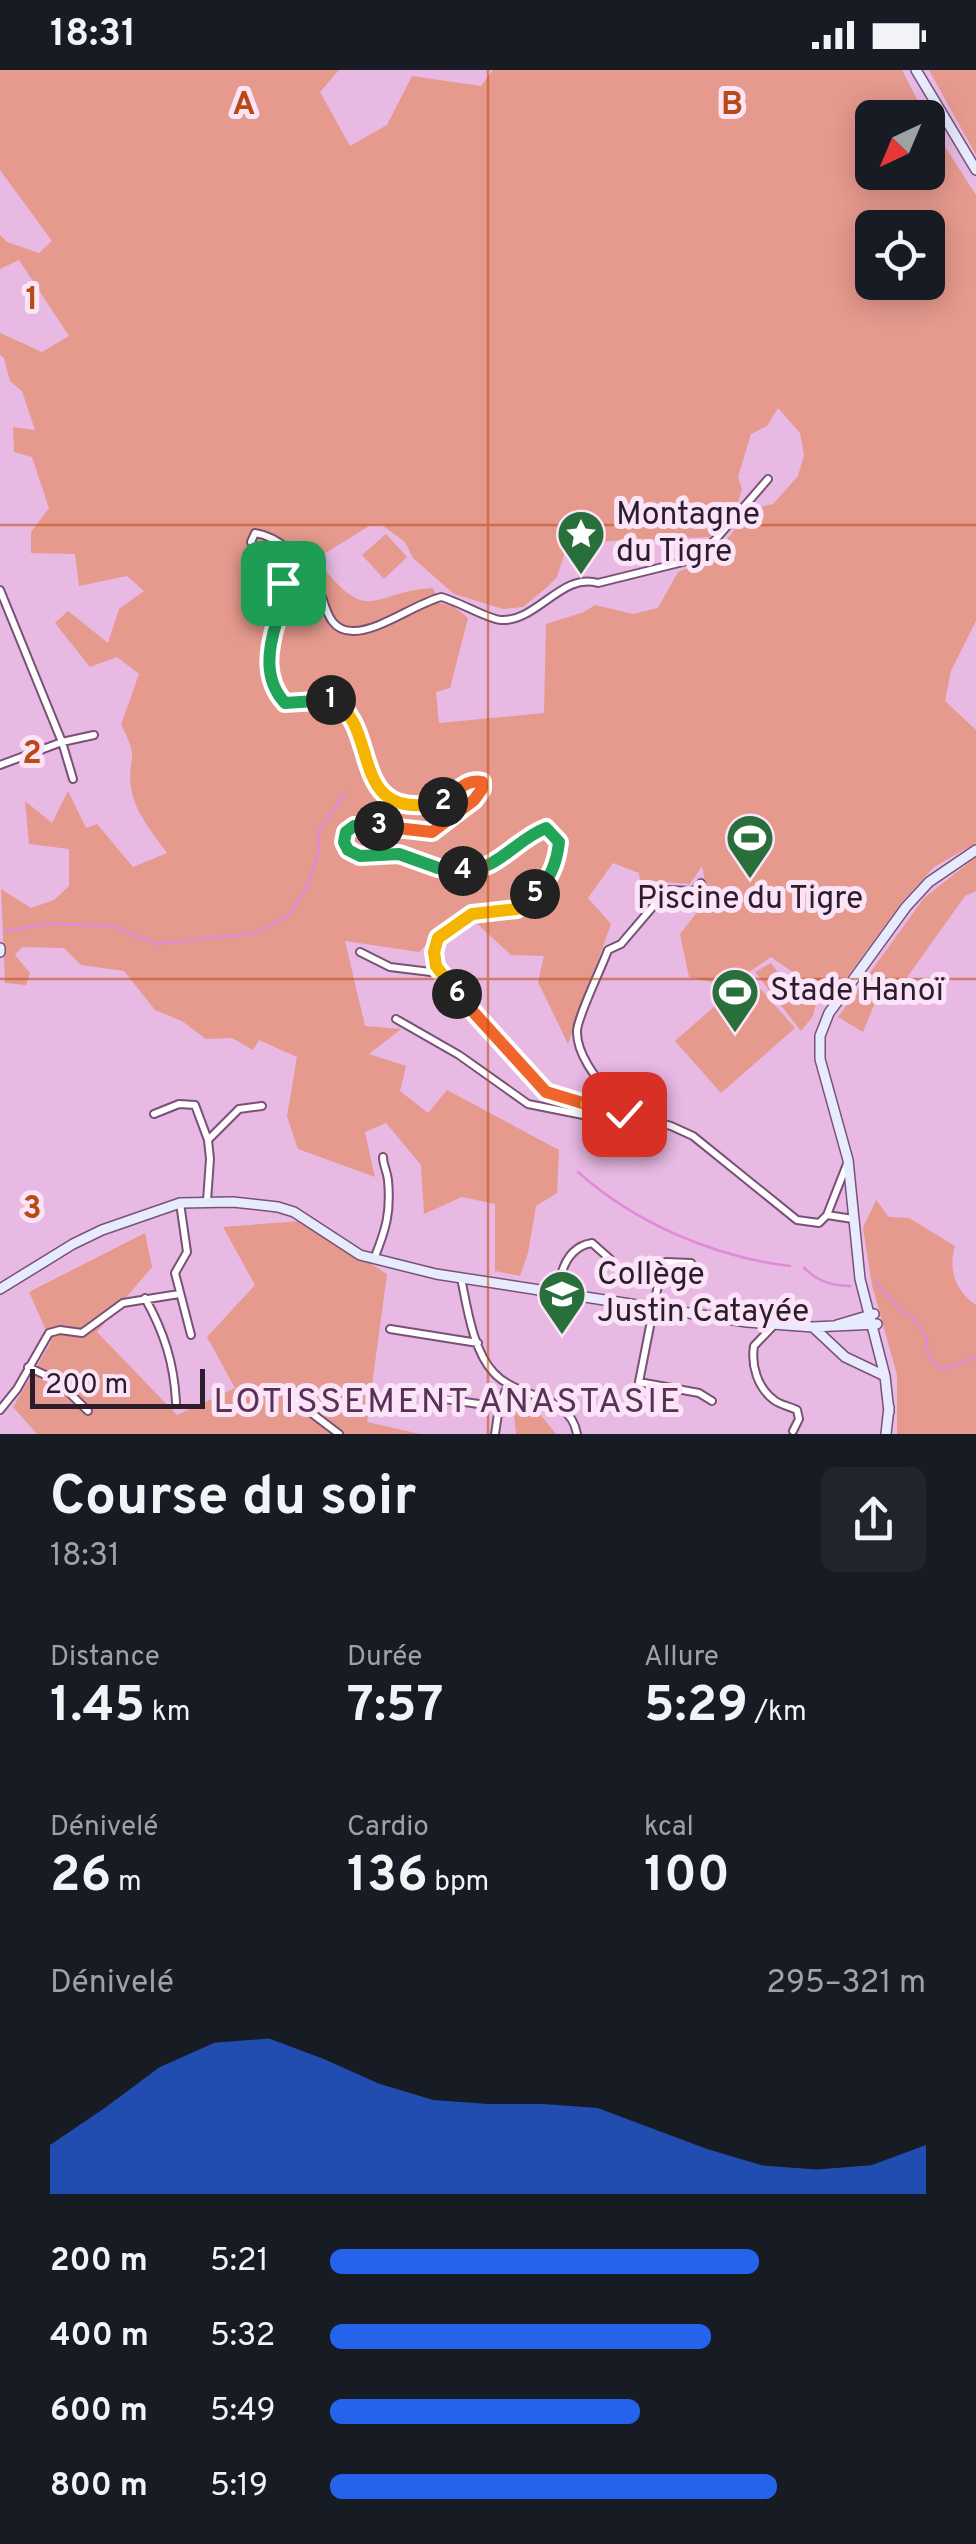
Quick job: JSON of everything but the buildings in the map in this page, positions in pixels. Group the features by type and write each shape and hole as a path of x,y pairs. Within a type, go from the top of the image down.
{"main road":[{"path":"916,70 976,170"},
{"path":"889,1412 885,1376 865,1300 848,1160 819,1048 824,1024 906,908 929,882 976,850"},
{"path":"2,1284 102,1230 180,1203 207,1201 278,1207 294,1212 349,1249 374,1260 461,1278 776,1324 834,1326 870,1319"},
{"path":"857,1249 870,1319 888,1364 886,1434"},
{"path":"834,1326 870,1319"},
{"path":"813,1327 845,1358 885,1376"}],"street":[{"path":"768,479 716,540 690,560 598,583 584,581 526,614 502,620 441,596 363,630 344,630 329,618 316,580 301,561 270,536 255,532 250,537 286,590 268,662 272,684 285,703 331,700 342,704 354,723 378,788 400,803 412,807 442,802 464,784 482,782 474,800 432,832 354,826 346,832 344,842 348,850 360,856 399,854 438,868 466,872 491,866 525,838 546,828 559,842 552,872 529,899 517,909 472,914 460,920 438,938 434,952 438,973 546,1092 672,1126 694,1136 797,1220 819,1223 827,1215 848,1160"},
{"path":"0,590 62,742 73,780"},
{"path":"0,765 62,742 94,735"},
{"path":"624,1114 586,1058 578,1041 578,1024 608,950 621,944 667,890 694,890 701,883"},
{"path":"360,952 390,968 438,973"},
{"path":"396,1018 459,1055 528,1104 588,1116 596,1106"},
{"path":"154,1114 179,1104 195,1106 208,1140 207,1201"},
{"path":"208,1140 240,1108 262,1106"},
{"path":"374,1260 390,1210 388,1176 382,1157"},
{"path":"837,1193 851,1194"},
{"path":"180,1203 186,1252 175,1269 191,1336"},
{"path":"827,1215 854,1220"},
{"path":"558,1293 562,1266 574,1252 588,1243 610,1259"},
{"path":"690,1263 666,1262 652,1307 638,1382 712,1400"},
{"path":"461,1278 490,1370 508,1385 558,1404 575,1422 577,1434"},
{"path":"0,1410 52,1331 82,1333 116,1306 179,1294"},
{"path":"144,1298 168,1345 176,1402"},
{"path":"776,1324 754,1346 752,1364 773,1400 796,1410 799,1420 793,1432"},
{"path":"390,1329 479,1343"},
{"path":"28,1367 62,1385 88,1411"},
{"path":"495,1434 499,1406 508,1385"},
{"path":"288,1396 338,1434"},
{"path":"424,1396 499,1406"}],"shaded area":[{"path":"0,70 339,70 320,92 350,146 387,125 412,76 481,86 493,70 902,70 917,100 855,100 855,190 945,190 945,147 976,195 976,621 951,671 945,701 976,730 976,843 934,867 902,902 831,999 771,957 729,986 689,977 680,934 708,898 702,866 690,884 664,882 643,902 639,873 613,863 588,898 611,924 568,1044 538,982 544,956 511,955 462,910 419,952 345,941 365,1026 401,1029 369,1054 406,1066 400,1091 428,1113 447,1090 559,1150 557,1193 536,1206 520,1276 495,1271 495,1204 462,1197 424,1214 421,1165 386,1123 365,1132 375,1177 298,1149 287,1116 297,1057 259,1040 253,1050 232,1038 206,1039 182,1021 155,1010 124,971 81,965 64,948 22,947 15,955 30,973 26,985 5,983 1,889 31,908 54,900 69,886 69,849 29,844 25,801 52,823 68,791 86,828 97,824 133,867 167,853 136,806 130,777 132,752 121,725 139,674 117,657 90,667 55,623 68,611 108,643 119,609 144,591 127,576 79,586 75,554 31,553 31,532 49,508 32,457 14,452 13,427 35,430 22,391 10,381 0,355 0,333 42,352 69,336 19,260 0,269 0,235 7,242 39,253 52,241 0,170","holes":["778,408 800,433 804,455 798,476 773,504 751,509 724,543 697,564 678,572 658,608 633,614 595,605 546,624 544,713 439,723 436,692 450,688 468,618 453,606 439,603 433,588 362,600 337,584 321,565 321,556 369,526 382,525 405,542 413,558 454,594 503,609 523,607 557,577 566,549 608,541 710,537 738,502 742,489 738,477 751,434 767,426"]},
{"path":"929,70 976,70 976,155"},
{"path":"386,534 407,557 384,579 362,555"},
{"path":"976,857 976,891 965,896 898,990 883,983 863,1032 838,1017 924,898"},
{"path":"771,963 785,982 801,984 806,993 810,989 818,995 813,1016 801,1031 755,972"},
{"name":"Stade Hanoï","path":"749,976 795,1028 721,1093 675,1041"},
{"path":"876,1200 889,1217 909,1218 955,1246 955,1279 976,1305 976,1434 897,1434 897,1375 872,1285 863,1228"},
{"path":"301,1221 387,1274 367,1422 420,1434 37,1434 13,1407 51,1342 29,1292 145,1233 152,1267 97,1332 177,1415 235,1388 207,1337 255,1285 223,1227"},
{"path":"512,1392 530,1402 556,1434 516,1434"}],"waterway":[{"path":"5,931 47,924 113,926 156,944 255,933 287,917 308,885 318,854 319,831 345,793"},
{"path":"578,1172 624,1207 677,1235 733,1255 790,1266"},
{"path":"804,1268 825,1282 850,1286"},
{"path":"876,1282 900,1310 915,1320 928,1340 925,1348 943,1370 976,1357"}],"place":[{"name":"Montagne du Tigre","path":"581,576"},
{"name":"Piscine du Tigre","path":"750,880"},
{"name":"Stade Hanoï","path":"735,1034"},
{"name":"Collège Justin Catayée","path":"562,1336"}],"district":[{"name":"LOTISSEMENT ANASTASIE","path":"448,1403"}],"route":[{"path":"283,583 286,602 278,618 268,662 272,684 285,703 331,700 342,704 354,723 378,788 400,803 412,807 442,802 464,784 482,782 474,800 432,832 354,826 346,832 344,842 348,850 372,857 399,854 438,868 466,872 491,866 525,838 546,828 559,842 558,858 542,887 517,909 472,914 447,929 438,938 436,966 438,973 546,1092 624,1114"}]}
